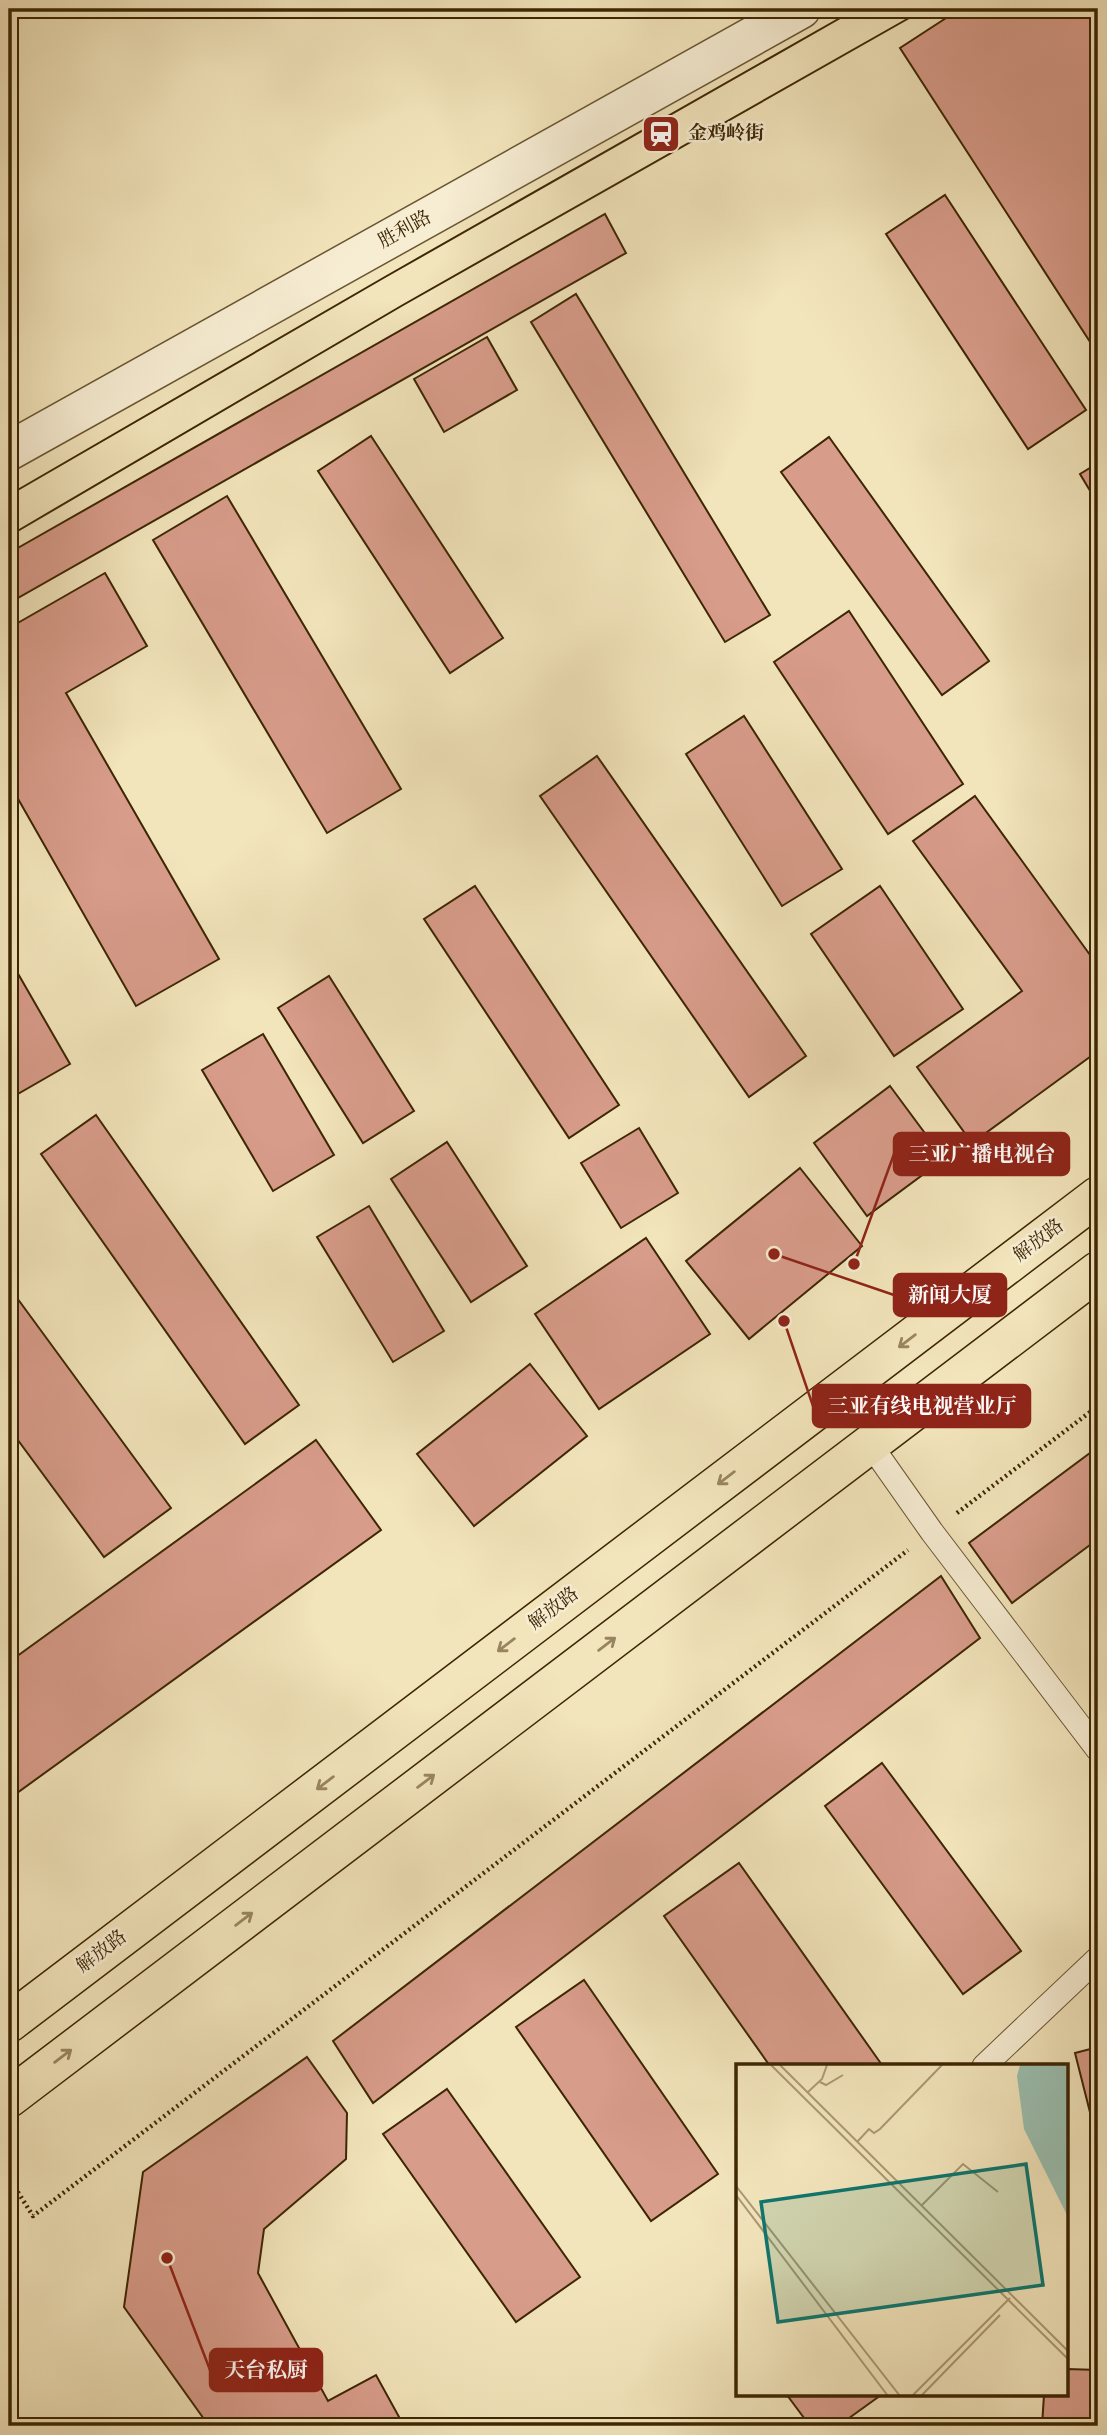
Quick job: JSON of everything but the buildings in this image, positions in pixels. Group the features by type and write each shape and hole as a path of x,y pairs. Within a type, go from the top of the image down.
{"main road":[{"name":"解放路","path":"9,2023 1098,1196"},
{"path":"9,2098 1098,1271"}],"street":[{"name":"胜利路","path":"9,451 801,9"}],"lane":[{"path":"870,1444 932,1532 1098,1750"},
{"path":"986,2064 1098,1958"}],"path":[{"path":"9,2178 33,2216 1098,1406"}],"tram line":[{"path":"9,495 856,9"},
{"path":"9,536 403,305 925,9"}],"place":[{"name":"金鸡岭街","path":"661,134"},
{"name":"新闻大厦","path":"774,1254"},
{"name":"三亚广播电视台","path":"854,1264"},
{"name":"三亚有线电视营业厅","path":"784,1321"},
{"name":"天台私厨","path":"167,2258"}]}
